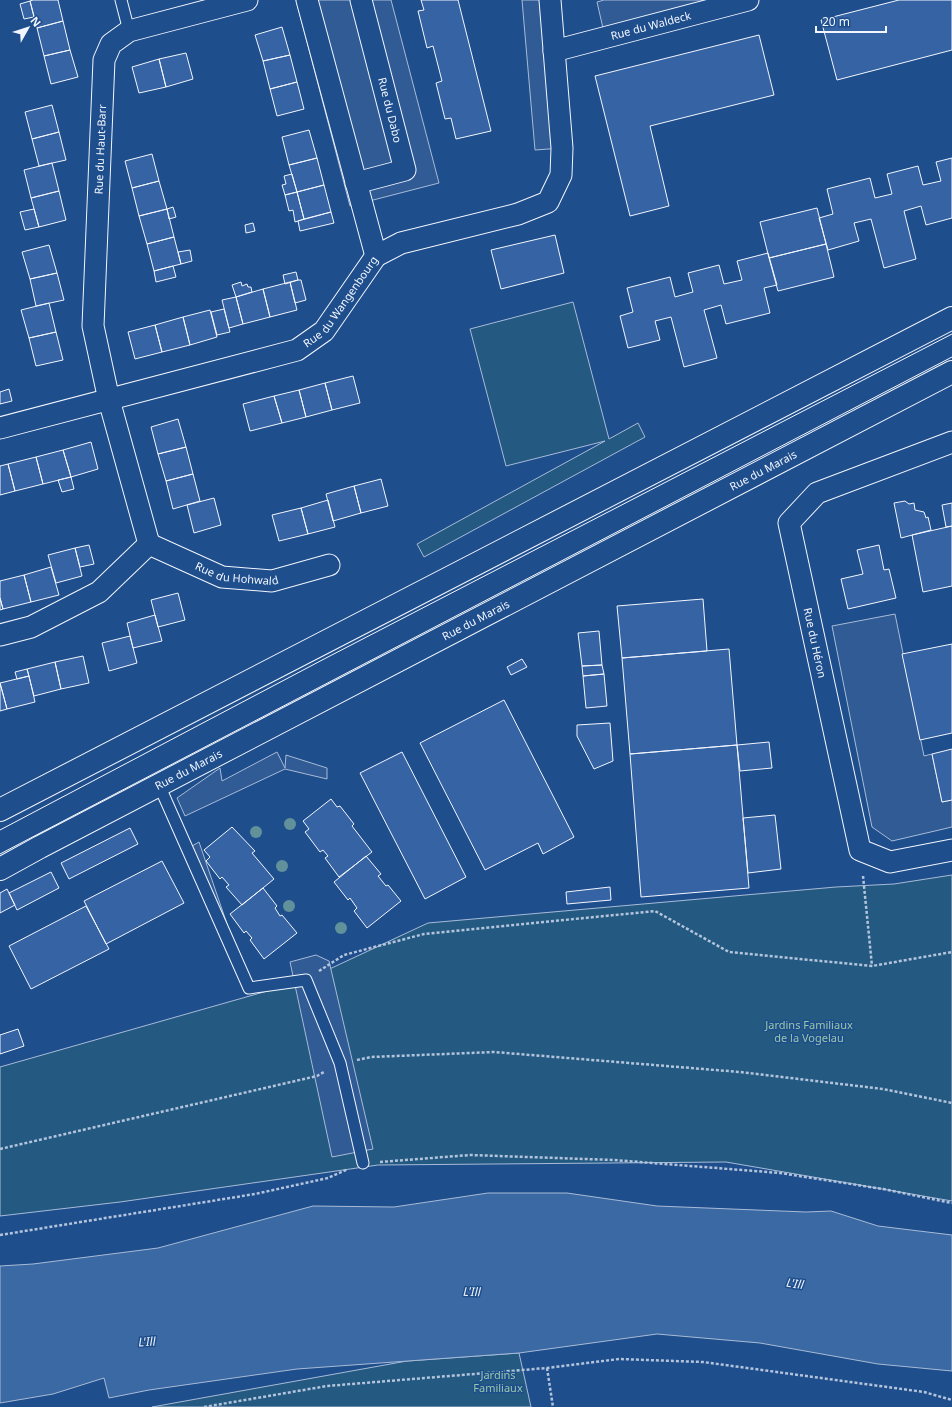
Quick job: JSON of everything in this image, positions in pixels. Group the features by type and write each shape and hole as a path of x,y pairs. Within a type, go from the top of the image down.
{"main road":[{"path":"0,810 952,318"},
{"name":"Rue du Marais","path":"0,869 952,372"}],"street":[{"name":"Rue du Haut-Barr","path":"109,400 93,326 104,60 111,44 129,31 247,0"},
{"path":"307,0 376,256"},
{"name":"Rue du Dabo","path":"356,183 405,170 361,0"},
{"name":"Rue du Wangenbourg","path":"0,428 297,350 324,330 376,256 401,243 518,214 548,202 561,174 562,148 550,0"},
{"name":"Rue du Waldeck","path":"554,51 748,0"},
{"path":"0,634 31,627 99,592 149,544 109,400"},
{"name":"Rue du Héron","path":"860,850 789,523 817,493 952,442"},
{"name":"Rue du Hohwald","path":"149,544 222,577 272,581 329,565"},
{"path":"860,850 890,862 952,850"}],"lane":[{"path":"121,0 129,31"},
{"path":"159,785 250,988 306,980 340,1063 362,1163"}],"path":[{"path":"860,850 872,966"},
{"path":"306,980 344,955 424,934 654,911 729,952 872,966 952,952"},
{"path":"0,1149 317,1076 340,1063 371,1057 494,1052 747,1073 883,1089 952,1102"},
{"path":"0,1235 255,1194 328,1178 362,1163 470,1155 614,1160 780,1173 883,1189 952,1203"},
{"path":"204,1407 327,1386 547,1368 619,1359 704,1362 924,1392 952,1400"},
{"path":"547,1368 553,1407"}],"green space":[{"path":"573,302 609,439 638,423 645,437 424,557 417,544 605,441 506,466 470,329"},
{"name":"Jardins Familiaux de la Vogelau","path":"952,875 952,1201 726,1162 378,1165 120,1202 0,1216 0,1067 306,980 428,923 836,887 894,884"},
{"name":"Jardins Familiaux","path":"519,1353 531,1407 152,1407 407,1361"}],"shaded area":[{"path":"296,0 391,0 439,183 350,206"},
{"path":"522,0 550,0 562,148 535,150"},
{"path":"604,0 748,0 605,37 597,2"},
{"path":"895,614 924,756 932,754 942,802 952,800 952,827 892,841 872,827 832,626"},
{"path":"277,752 285,768 286,755 327,768 327,779 285,769 185,816 177,798 220,768 222,781"},
{"path":"199,842 227,924 187,849"},
{"path":"316,955 329,961 373,1149 332,1157 290,962"}],"water":[{"name":"L'Ill","path":"488,1193 567,1193 657,1206 806,1212 831,1211 878,1226 952,1235 952,1371 878,1364 760,1343 657,1334 519,1353 297,1369 149,1390 109,1398 104,1378 53,1394 0,1403 0,1266 33,1264 158,1248 313,1206 394,1207"}],"building":[{"path":"58,0 63,21 37,28 30,1"},
{"path":"421,0 458,0 491,131 456,139 451,118 445,119 436,83 442,81 433,46 427,48 418,11 424,10"},
{"path":"899,0 952,0 952,50 837,80 821,20"},
{"path":"30,1 34,17 24,19 20,4"},
{"path":"63,21 70,50 44,56 37,28"},
{"path":"282,27 290,55 263,61 255,35"},
{"path":"759,35 774,95 650,126 669,206 630,216 595,76"},
{"path":"70,50 78,77 51,84 44,56"},
{"path":"186,53 193,79 166,87 159,59"},
{"path":"290,55 297,82 270,89 263,61"},
{"path":"159,59 166,87 139,93 132,67"},
{"path":"297,82 304,109 277,116 270,89"},
{"path":"52,105 59,132 32,139 25,112"},
{"path":"309,130 317,158 289,165 282,137"},
{"path":"59,132 66,160 39,166 32,139"},
{"path":"152,154 159,181 132,188 125,161"},
{"path":"317,158 324,185 297,192 289,165"},
{"path":"952,158 952,218 926,225 921,206 904,211 916,259 884,268 871,219 854,223 859,241 828,250 819,218 833,214 827,189 870,178 875,198 892,194 887,174 918,166 923,185 941,181 936,162"},
{"path":"52,163 59,191 31,198 24,170"},
{"path":"292,174 297,192 285,195 282,185 286,184 284,176"},
{"path":"159,181 167,209 139,216 132,188"},
{"path":"324,185 331,212 304,219 297,192"},
{"path":"59,191 66,220 39,227 31,198"},
{"path":"297,192 304,219 295,222 293,210 289,211 285,195"},
{"path":"173,207 176,217 169,219 167,209"},
{"path":"817,208 826,244 769,258 760,222"},
{"path":"34,209 39,227 25,230 20,212"},
{"path":"167,209 174,237 147,244 139,216"},
{"path":"331,212 334,223 300,231 298,221"},
{"path":"253,223 255,231 246,233 245,225"},
{"path":"555,235 564,273 501,289 491,250"},
{"path":"174,237 181,264 154,271 147,244"},
{"path":"826,244 834,277 778,291 769,258"},
{"path":"49,245 57,273 30,279 22,252"},
{"path":"190,250 192,261 181,264 178,252"},
{"path":"768,253 777,285 764,288 770,313 726,324 721,305 704,310 717,358 684,367 671,317 655,321 660,340 628,348 620,316 633,312 627,288 670,277 675,297 693,292 688,273 719,265 724,284 742,280 737,261"},
{"path":"173,266 176,277 156,282 154,271"},
{"path":"296,272 298,280 285,284 283,275"},
{"path":"57,273 64,300 36,306 30,279"},
{"path":"301,280 306,300 295,303 290,282"},
{"path":"241,282 242,286 247,284 248,287 251,287 252,292 236,297 232,285"},
{"path":"290,282 297,310 270,317 263,289"},
{"path":"263,289 270,317 243,324 236,297"},
{"path":"236,297 243,324 229,328 222,300"},
{"path":"49,303 56,332 29,338 21,310"},
{"path":"224,309 230,332 217,335 211,312"},
{"path":"210,310 217,337 190,345 183,317"},
{"path":"183,317 190,345 162,352 155,325"},
{"path":"155,325 162,352 135,359 128,332"},
{"path":"56,332 63,360 36,366 29,338"},
{"path":"353,376 360,403 332,410 325,383"},
{"path":"325,383 332,410 306,417 299,390"},
{"path":"9,389 12,401 0,404 0,392"},
{"path":"299,390 306,417 282,423 274,396"},
{"path":"274,396 282,423 250,431 243,404"},
{"path":"178,419 186,447 158,454 151,427"},
{"path":"91,442 98,469 71,477 63,450"},
{"path":"186,447 193,474 166,481 158,454"},
{"path":"63,450 71,477 43,484 36,457"},
{"path":"36,457 43,484 15,491 8,464"},
{"path":"8,464 15,491 0,495 0,466"},
{"path":"193,474 200,501 173,509 166,481"},
{"path":"71,477 74,489 62,492 58,480"},
{"path":"381,479 388,506 361,513 354,486"},
{"path":"354,486 361,513 333,521 326,494"},
{"path":"214,498 221,525 194,533 187,505"},
{"path":"328,500 335,527 308,534 301,508"},
{"path":"905,501 909,504 914,503 915,510 924,512 926,518 928,517 931,530 901,538 894,503"},
{"path":"952,503 952,526 946,527 942,505"},
{"path":"301,508 308,534 279,541 272,515"},
{"path":"952,526 952,586 923,592 912,535"},
{"path":"89,545 94,564 80,567 75,548"},
{"path":"879,545 884,570 889,569 896,598 848,609 841,579 863,574 857,550"},
{"path":"75,548 82,576 56,583 48,555"},
{"path":"51,567 59,595 31,602 24,575"},
{"path":"24,575 31,602 3,609 0,598 0,581"},
{"path":"178,593 185,620 158,627 151,600"},
{"path":"0,598 3,609 0,610"},
{"path":"703,599 707,651 622,658 617,606"},
{"path":"155,615 162,641 133,648 127,623"},
{"path":"599,631 602,665 582,666 578,633"},
{"path":"130,636 137,663 109,671 102,643"},
{"path":"952,644 952,733 920,740 902,654"},
{"path":"729,649 737,745 630,754 622,658"},
{"path":"83,656 89,683 61,689 55,662"},
{"path":"522,659 527,667 511,675 507,667"},
{"path":"55,662 61,689 34,696 27,669"},
{"path":"602,665 604,674 583,676 582,666"},
{"path":"27,669 29,676 17,679 15,672"},
{"path":"604,674 607,706 586,708 583,676"},
{"path":"29,676 35,702 7,709 0,683"},
{"path":"0,683 7,709 0,711"},
{"path":"504,700 574,837 543,854 538,843 485,870 420,743"},
{"path":"610,723 613,761 594,769 577,736 577,725"},
{"path":"769,742 772,768 740,771 737,745"},
{"path":"737,745 749,888 641,897 630,754"},
{"path":"952,749 952,800 942,802 932,754"},
{"path":"402,752 466,877 425,899 360,773"},
{"path":"331,799 337,807 340,806 354,824 352,826 372,852 339,877 325,858 328,856 323,850 320,852 305,832 309,829 303,821"},
{"path":"775,815 781,869 748,873 743,818"},
{"path":"232,827 255,851 252,853 274,879 242,905 226,887 229,885 222,877 220,879 206,861 210,857 204,850"},
{"path":"130,828 138,844 69,879 61,863"},
{"path":"366,856 381,874 378,876 386,886 388,885 401,901 367,928 354,911 357,908 350,898 348,900 334,882"},
{"path":"162,861 184,903 106,944 84,901"},
{"path":"51,872 59,888 17,910 9,893"},
{"path":"610,887 611,900 567,904 566,892"},
{"path":"263,888 277,906 275,908 280,916 282,915 297,933 264,959 250,940 252,938 246,931 244,933 230,914"},
{"path":"7,889 15,905 0,913 0,893"},
{"path":"86,906 109,949 31,989 9,946"},
{"path":"18,1029 24,1046 0,1054 0,1035"}],"tram line":[{"path":"0,830 326,658 952,334"},
{"path":"0,854 952,357"}]}
